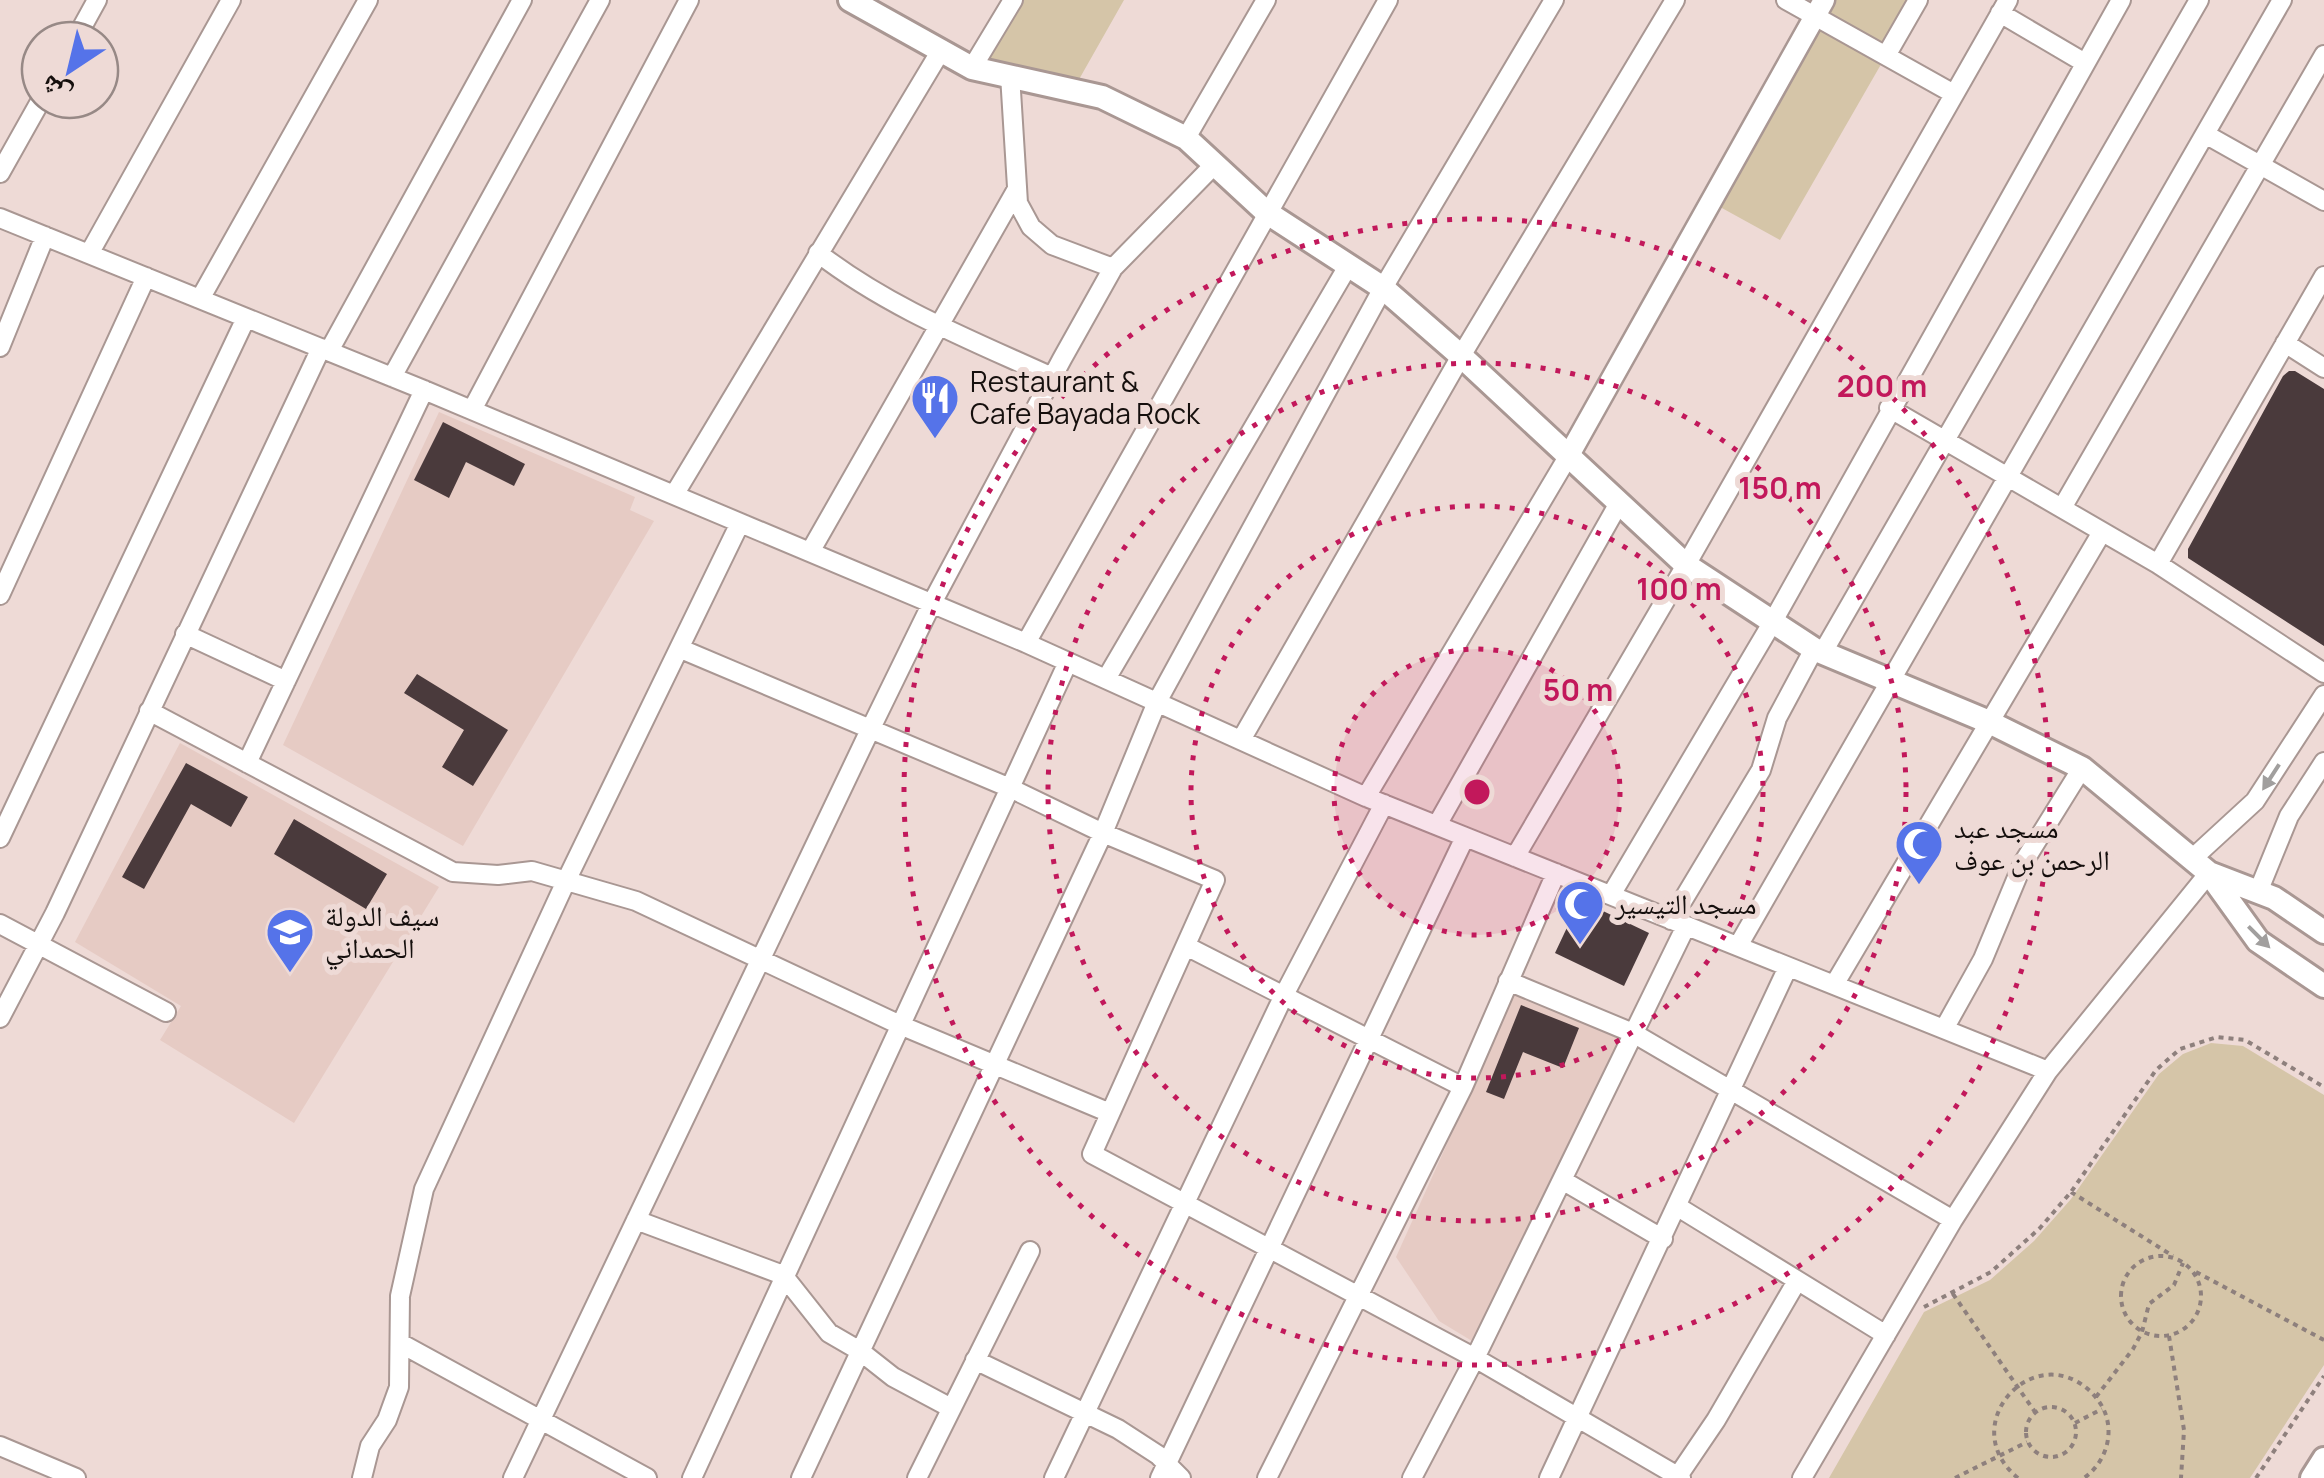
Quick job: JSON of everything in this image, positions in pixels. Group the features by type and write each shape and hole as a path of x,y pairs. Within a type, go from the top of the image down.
{"main road":[{"path":"850,0 886,10 940,52 972,68 1102,96 1186,138 1266,212 1383,288 1686,566 1819,650 1989,722 2082,768 2201,866 2258,941 2324,986"},
{"path":"2201,866 2274,898 2324,932"},
{"path":"2312,1478 2324,1459"}],"street":[{"path":"89,254 231,0"},
{"path":"200,299 368,0"},
{"path":"0,1018 325,350 522,0"},
{"path":"392,377 600,0"},
{"path":"472,410 689,0"},
{"path":"972,68 1013,0"},
{"path":"1186,138 1266,0"},
{"path":"1026,643 1388,0"},
{"path":"801,1478 1103,833 1157,702 1383,288 1554,0"},
{"path":"1240,740 1461,356 1676,0"},
{"path":"1786,0 1820,8 1954,94"},
{"path":"1887,54 1918,0"},
{"path":"1611,895 1772,623 2121,0"},
{"path":"1412,1478 1475,1358 1633,1033 1679,923 1760,770 1777,718 1945,440 2199,0"},
{"path":"1738,946 2282,0"},
{"path":"1514,856 1686,566 2004,6 2086,62"},
{"path":"1054,1478 1375,801 1820,8"},
{"path":"674,495 940,52"},
{"path":"2062,508 2324,54"},
{"path":"1010,75 1018,203 1031,226 1052,245 1113,268"},
{"path":"0,173 30,120"},
{"path":"2204,134 2324,201"},
{"path":"514,1478 758,960 932,603 1052,377 1113,268 1215,164"},
{"path":"810,552 1017,189"},
{"path":"0,218 932,603 1375,801 2048,1071"},
{"path":"0,348 46,236"},
{"path":"818,253 850,278 904,310 1052,377"},
{"path":"1106,679 1348,266"},
{"path":"2158,564 2324,276"},
{"path":"0,595 146,277"},
{"path":"0,838 246,318"},
{"path":"2285,343 2324,368"},
{"path":"247,763 424,390"},
{"path":"1890,408 2158,564 2324,673"},
{"path":"1437,826 1619,503"},
{"path":"362,1478 370,1446 387,1420 398,1387 400,1296 424,1189 566,880 740,523"},
{"path":"1834,985 2102,532"},
{"path":"185,634 286,681"},
{"path":"681,649 1010,788 1215,880 1092,1154 1475,1358 1680,1477 1797,1281"},
{"path":"692,1478 782,1275 1068,662"},
{"path":"1802,1478 1953,1220 2048,1071 2254,801 2324,695"},
{"path":"148,711 453,872 498,875 532,871 636,901 900,1026 1110,1113"},
{"path":"2258,892 2288,816 2324,762"},
{"path":"1944,1029 1983,959 2023,862 2082,768"},
{"path":"1164,1471 1465,836"},
{"path":"1268,1478 1463,1087 1556,873"},
{"path":"0,924 166,1012"},
{"path":"1186,946 1463,1087"},
{"path":"1548,1478 1788,967"},
{"path":"1508,980 1633,1033 1953,1220"},
{"path":"1562,1180 1663,1240"},
{"path":"1678,1207 1886,1335"},
{"path":"636,1220 782,1275 829,1333 860,1351 893,1378 951,1408"},
{"path":"917,1478 1030,1251"},
{"path":"400,1343 647,1478"},
{"path":"975,1360 1118,1429 1158,1456 1164,1471 1181,1478"},
{"path":"0,1446 76,1478"}],"path":[{"path":"1919,1309 1991,1272 2040,1228 2071,1192 2156,1070 2180,1049 2217,1038 2245,1040 2324,1087"},
{"path":"2071,1192 2191,1269 2324,1340"},
{"path":"2177,1259 2164,1256 2138,1264 2122,1285 2124,1312 2142,1332 2169,1336 2180,1332 2198,1315 2202,1291 2191,1269"},
{"path":"2096,1397 2142,1332 2154,1296 2163,1295 2174,1285 2184,1262"},
{"path":"1953,1294 2035,1412"},
{"path":"2169,1336 2184,1430 2181,1478"},
{"path":"2018,1478 1999,1456 1994,1425 2006,1397 2017,1386 2050,1374 2084,1385 2103,1408 2108,1443 2101,1460 2084,1478"},
{"path":"2256,1478 2324,1376"},
{"path":"2050,1406 2058,1407 2075,1423 2073,1446 2060,1456 2045,1457 2027,1442 2027,1422 2035,1412 2050,1406"},
{"path":"2075,1423 2103,1408"},
{"path":"1955,1478 2027,1442"}],"shaded area":[{"path":"1013,0 1124,0 1073,90 972,68"},
{"path":"1824,0 1918,0 1780,240 1711,202"},
{"path":"439,412 635,497 630,510 654,521 463,846 283,745"},
{"path":"180,743 439,887 294,1123 160,1040 181,1006 75,942"},
{"path":"1517,989 1617,1033 1619,1040 1472,1341 1439,1321 1396,1257"},
{"path":"2211,1043 2243,1046 2324,1095 2324,1365 2250,1478 1829,1478 1924,1312 1990,1280 2034,1241 2071,1199 2159,1074 2183,1054"}],"building":[{"path":"2289,371 2324,389 2324,646 2188,558 2188,549"},
{"path":"443,422 525,464 514,486 466,462 449,498 414,480"},
{"path":"417,674 508,730 473,786 442,767 464,730 404,693"},
{"path":"186,763 248,797 231,827 191,804 144,889 122,877"},
{"path":"294,819 387,874 366,909 274,854"},
{"path":"1580,900 1649,933 1624,986 1555,953"},
{"path":"1521,1005 1579,1028 1563,1068 1523,1052 1504,1099 1486,1092"}],"place":[{"name":"Restaurant & Cafe Bayada Rock","path":"935,440"},
{"name":"مسجد عبد الرحمن بن عوف","path":"1919,886"},
{"name":"مسجد التيسير","path":"1580,946"},
{"name":"سيف الدولة الحمداني","path":"290,974"}]}
